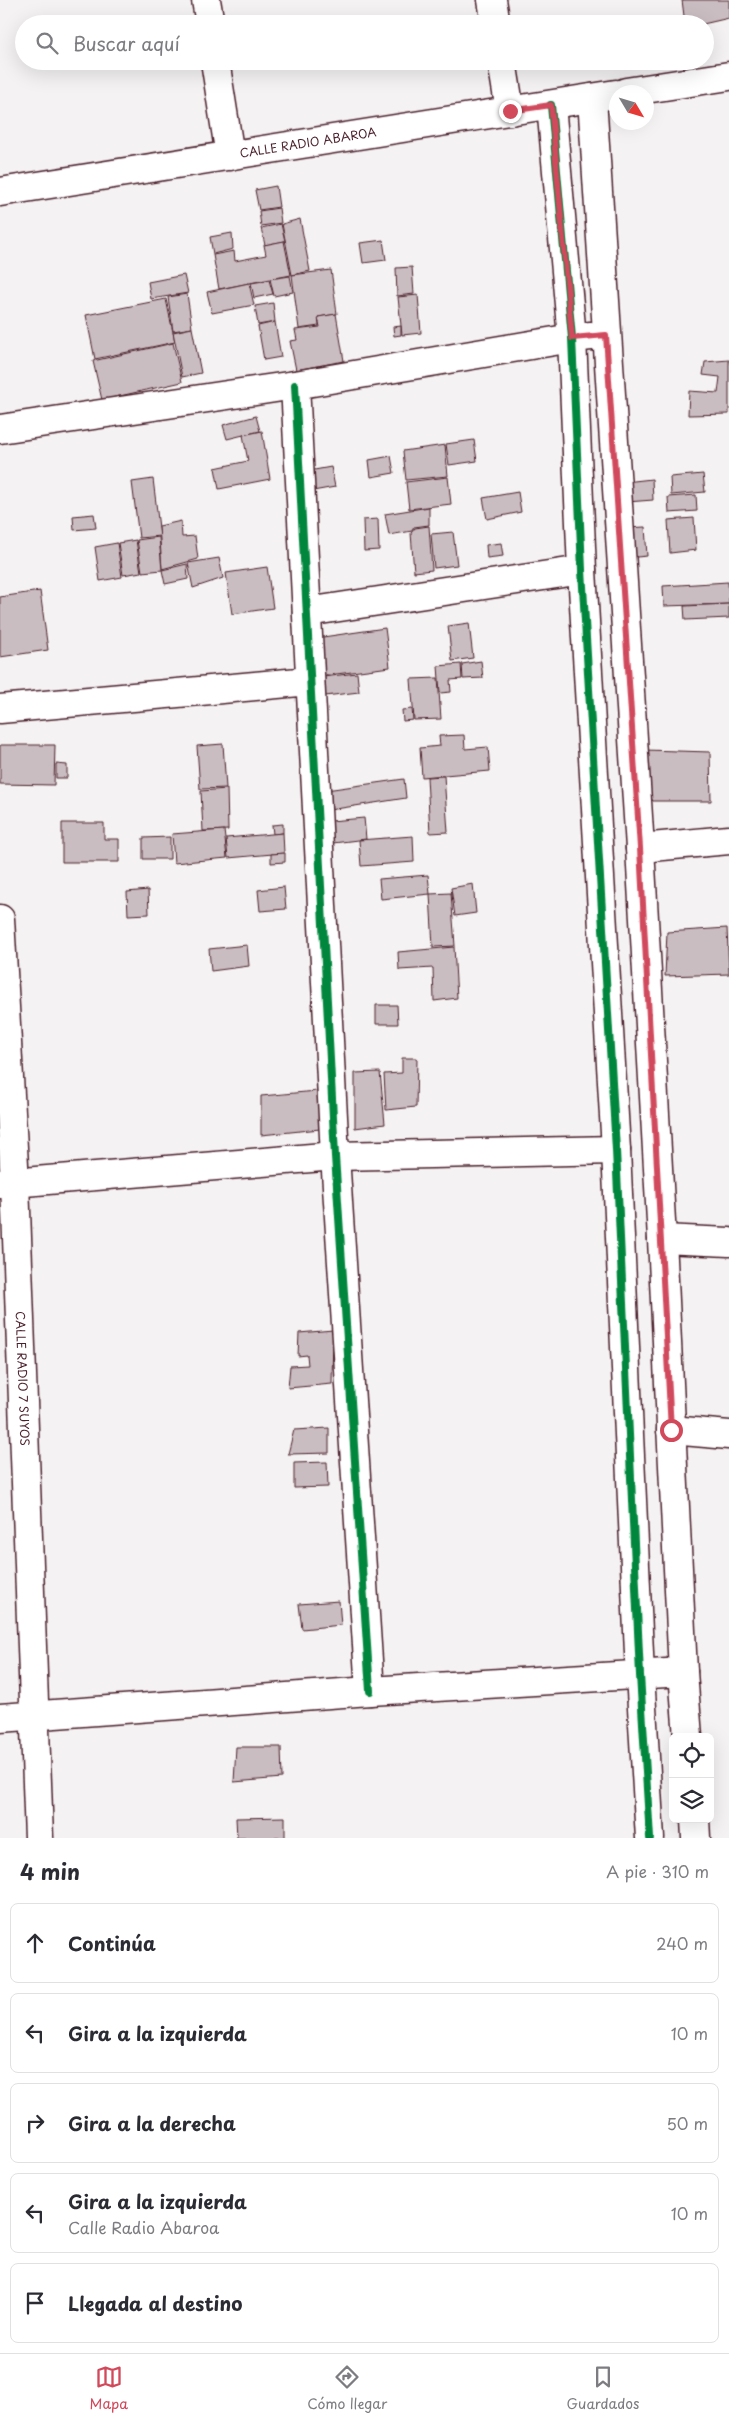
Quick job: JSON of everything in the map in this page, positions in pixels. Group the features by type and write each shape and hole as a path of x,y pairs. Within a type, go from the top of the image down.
{"street":[{"path":"206,0 208,15"},
{"path":"492,0 494,15"},
{"path":"216,70 230,156"},
{"path":"503,70 510,111"},
{"path":"654,88 729,76"},
{"path":"604,96 606,335 640,848 688,1733"},
{"name":"CALLE RADIO ABAROA","path":"0,192 604,96"},
{"path":"551,105 572,338 582,570 616,1150 640,1674 650,1838"},
{"path":"0,429 295,385 572,338 606,335"},
{"path":"295,385 335,1156 370,1691"},
{"path":"307,612 582,570"},
{"path":"0,709 310,680"},
{"path":"640,848 729,840"},
{"name":"CALLE RADIO 7 SUYOS","path":"0,919 7,1184 39,1838"},
{"path":"613,1095 652,1092"},
{"path":"7,1184 335,1156 616,1150"},
{"path":"662,1239 729,1242"},
{"path":"671,1430 729,1435"},
{"path":"0,1718 370,1691 683,1672"},
{"path":"695,1823 696,1838"}],"building":[{"path":"682,0 729,0 729,18 714,21 714,15 684,15"},
{"path":"276,186 279,207 259,210 255,190"},
{"path":"279,208 281,223 261,226 259,211"},
{"path":"300,219 310,271 292,275 282,224"},
{"path":"281,224 285,241 265,245 261,228"},
{"path":"232,233 233,249 213,254 210,237"},
{"path":"383,240 386,260 363,263 360,243"},
{"path":"284,241 291,275 219,289 213,255 234,251 235,261 266,255 264,245"},
{"path":"412,267 414,294 397,296 396,268"},
{"path":"331,270 337,314 318,317 319,326 299,329 292,275"},
{"path":"184,275 188,293 151,299 148,282"},
{"path":"290,276 293,292 274,296 270,279"},
{"path":"269,280 273,294 254,298 251,283"},
{"path":"249,283 254,305 212,313 207,292"},
{"path":"187,294 192,328 173,331 168,297"},
{"path":"418,295 421,333 402,335 398,297"},
{"path":"166,299 175,342 95,359 86,315"},
{"path":"273,303 275,322 258,325 255,306"},
{"path":"336,314 344,361 296,370 290,341 297,340 295,330 320,327 318,317"},
{"path":"275,322 281,357 264,360 258,326"},
{"path":"401,326 401,335 394,336 393,327"},
{"path":"192,328 201,373 182,377 173,332"},
{"path":"173,343 182,382 102,400 93,361"},
{"path":"729,360 729,414 688,415 689,391 718,393 720,377 703,375 705,362"},
{"path":"256,416 260,431 227,439 223,425"},
{"path":"262,431 270,479 219,489 215,468 248,461 243,435"},
{"path":"474,440 477,461 449,465 446,444"},
{"path":"445,445 448,476 406,480 403,451"},
{"path":"391,456 394,473 371,477 369,460"},
{"path":"331,467 335,487 313,491 309,471"},
{"path":"703,474 705,492 671,495 670,477"},
{"path":"448,477 451,504 409,509 406,482"},
{"path":"153,479 160,536 139,538 132,482"},
{"path":"652,479 653,500 627,502 625,482"},
{"path":"518,492 521,512 487,519 483,498"},
{"path":"696,495 697,511 669,513 668,497"},
{"path":"429,507 429,525 414,527 412,531 389,535 385,514"},
{"path":"94,514 96,528 74,530 73,516"},
{"path":"694,518 696,550 670,553 668,520"},
{"path":"378,519 379,550 364,551 363,520"},
{"path":"181,521 182,537 195,536 198,559 162,569 159,526"},
{"path":"429,526 432,570 414,572 411,533 415,528"},
{"path":"645,527 647,556 627,558 626,528"},
{"path":"453,532 457,565 434,568 431,534"},
{"path":"159,537 162,570 142,572 137,540"},
{"path":"136,540 141,572 123,575 118,543"},
{"path":"117,543 122,577 100,581 95,547"},
{"path":"501,543 503,556 487,558 486,545"},
{"path":"219,558 223,578 193,588 188,563"},
{"path":"187,564 188,579 165,584 162,570"},
{"path":"267,567 273,608 232,614 226,573"},
{"path":"728,582 729,604 664,606 663,586"},
{"path":"40,591 48,650 0,657 0,597"},
{"path":"729,604 729,618 685,620 684,606"},
{"path":"469,623 473,658 452,661 448,626"},
{"path":"385,628 390,667 321,676 316,638"},
{"path":"481,661 483,678 463,679 462,664"},
{"path":"461,664 462,679 450,680 451,692 440,693 438,666"},
{"path":"357,673 359,692 325,696 323,677"},
{"path":"438,678 441,719 414,720 411,679"},
{"path":"412,709 413,720 403,721 402,710"},
{"path":"464,735 465,749 488,747 490,771 422,777 420,748 440,746 439,736"},
{"path":"223,744 226,788 200,789 197,746"},
{"path":"0,745 55,745 54,785 0,784"},
{"path":"645,750 710,752 711,801 653,801 648,794"},
{"path":"56,764 67,765 67,778 56,778"},
{"path":"444,776 448,832 430,833 427,777"},
{"path":"404,779 406,798 329,810 326,790"},
{"path":"227,789 228,830 203,831 201,791"},
{"path":"364,818 366,839 333,843 331,821"},
{"path":"62,823 104,823 104,839 119,839 119,862 62,862"},
{"path":"283,824 283,833 273,834 272,825"},
{"path":"224,830 227,858 174,863 172,834"},
{"path":"283,833 284,853 228,858 226,838"},
{"path":"413,836 414,862 361,866 359,840"},
{"path":"170,837 170,859 143,859 143,838"},
{"path":"285,853 285,862 271,863 271,854"},
{"path":"428,875 430,894 381,899 379,879"},
{"path":"473,884 476,913 455,916 451,888"},
{"path":"284,887 286,909 260,911 258,890"},
{"path":"148,890 149,914 128,915 127,892"},
{"path":"451,893 455,946 433,947 430,894"},
{"path":"727,928 729,974 665,976 667,932"},
{"path":"247,945 249,966 211,971 209,949"},
{"path":"454,947 457,998 434,1001 433,968 399,970 398,952"},
{"path":"376,1005 397,1005 398,1024 376,1024"},
{"path":"402,1058 417,1058 416,1107 386,1110 384,1074 402,1073"},
{"path":"380,1072 385,1124 355,1128 355,1073"},
{"path":"317,1091 320,1129 261,1135 261,1096"},
{"path":"333,1330 332,1384 288,1388 290,1366 308,1365 307,1355 298,1356 299,1333"},
{"path":"329,1428 329,1453 288,1454 294,1430"},
{"path":"327,1462 328,1487 294,1488 294,1463"},
{"path":"339,1601 341,1625 302,1629 299,1604"},
{"path":"236,1747 281,1747 282,1778 234,1782"},
{"path":"285,1817 285,1838 237,1838 236,1818"}],"cycle path":[{"path":"551,105 572,338 582,570 616,1150 640,1675 650,1838"},
{"path":"295,385 335,1156 370,1691"}],"route":[{"path":"510,111 551,105 572,338 606,335 640,848 671,1430"}]}
